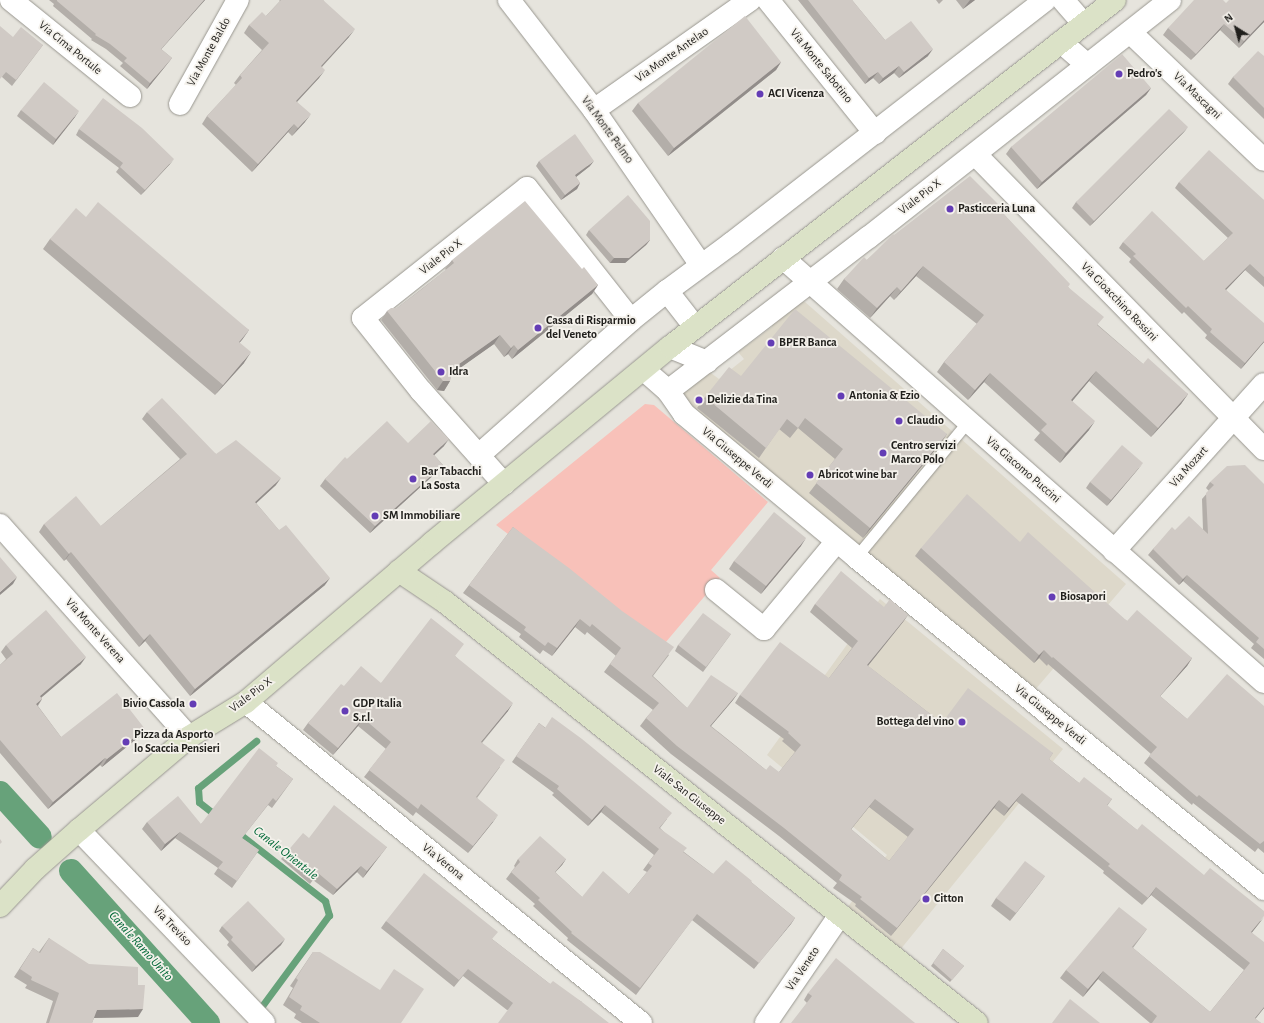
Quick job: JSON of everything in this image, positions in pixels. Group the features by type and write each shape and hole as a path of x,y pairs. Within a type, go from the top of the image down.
{"main road":[{"name":"Viale Pio X","path":"0,906 35,869 189,737 246,702 504,484 648,372 670,347 1115,0"},
{"name":"Viale San Giuseppe","path":"400,571 445,602 977,1023"}],"street":[{"name":"Via Cima Portule","path":"11,0 130,96"},
{"name":"Via Monte Baldo","path":"180,104 238,0"},
{"name":"Via Monte Pelmo","path":"508,0 594,110 701,265"},
{"name":"Via Monte Antelao","path":"594,110 750,0"},
{"name":"Via Monte Sabotino","path":"768,0 875,132"},
{"path":"479,455 631,320 667,291 1045,0"},
{"path":"1063,0 1084,24"},
{"name":"Viale Pio X","path":"668,391 975,154 1170,0"},
{"name":"Via Mascagni","path":"1130,32 1264,160"},
{"path":"1061,42 1087,65"},
{"name":"Via Gioacchino Rossini","path":"975,154 1264,449"},
{"name":"Viale Pio X","path":"504,484 420,391 363,318 528,188 631,320"},
{"name":"Via Giacomo Puccini","path":"783,258 809,283 1264,682"},
{"path":"667,291 695,327"},
{"path":"670,347 706,362"},
{"path":"648,372 667,397 684,414"},
{"name":"Via Giuseppe Verdi","path":"648,372 668,391 684,414 856,557 1264,889"},
{"name":"Via Mozart","path":"1114,551 1264,384"},
{"name":"Via Monte Verena","path":"0,525 189,737"},
{"path":"716,590 764,630 837,541"},
{"name":"Via Verona","path":"246,702 641,1023"},
{"name":"Via Treviso","path":"79,830 264,1023"},
{"name":"Via Veneto","path":"766,1023 840,915"}],"lane":[{"path":"856,557 968,421"}],"shaded area":[{"path":"799,301 805,302 1126,584 1034,691 681,407 679,387 707,370 719,379 744,359 738,352 772,327 772,318"},
{"path":"645,404 654,405 768,502 711,570 720,578 660,649 496,525"},
{"path":"880,599 1063,749 900,950 847,908 887,855 767,755"}],"building":[{"path":"57,0 204,0 161,49 172,58 150,83 124,61 127,58 110,44 95,35 96,34"},
{"path":"281,0 323,0 355,29 321,66 325,70 296,101 311,114 298,128 294,124 258,164 207,116 242,78 240,75 269,43 249,25 262,12 266,16"},
{"path":"808,0 852,0 885,40 911,21 933,49 904,72 899,66 883,78 878,72 869,78"},
{"path":"1194,0 1223,0 1226,3 1229,0 1264,0 1264,20 1244,41 1224,24 1196,54 1168,28"},
{"path":"745,16 781,62 674,148 638,103"},
{"path":"0,26 13,37 21,27 43,45 16,80 6,72 0,79"},
{"path":"1258,51 1264,56 1264,108 1233,77"},
{"path":"1122,54 1151,88 1042,182 1011,147"},
{"path":"44,82 79,111 56,139 21,110"},
{"path":"103,98 142,128 174,159 145,190 120,167 123,163 79,129"},
{"path":"1169,109 1188,127 1094,221 1076,202"},
{"path":"575,134 594,161 575,175 580,183 565,195 539,161"},
{"path":"1209,150 1264,200 1264,277 1250,264 1225,289 1264,323 1264,341 1245,363 1210,332 1212,329 1188,306 1186,308 1133,256 1136,254 1123,242 1152,211 1204,261 1233,233 1179,182"},
{"path":"970,176 1003,209 1001,211 1070,284 1068,287 1104,317 1097,325 1143,364 1148,358 1188,394 1158,428 1096,371 1071,400 1095,421 1066,453 1041,430 1047,424 990,373 975,390 944,362 984,315 923,266 901,291 897,287 877,308 844,279 864,257 867,260 893,234 894,235"},
{"path":"628,195 650,221 650,240 629,258 614,258 589,230"},
{"path":"525,201 582,269 584,267 598,285 518,350 514,345 511,348 500,335 452,369 450,381 443,381 387,311 391,308 397,308 422,289 454,263 452,260"},
{"path":"98,202 249,330 239,342 251,352 223,385 50,239 76,208 86,217"},
{"path":"795,309 947,434 870,528 816,483 843,449 805,418 798,428 787,419 766,448 705,397 729,367 741,376"},
{"path":"162,398 216,454 236,440 281,478 255,502 279,530 286,525 330,578 195,689 150,634 144,640 71,552 69,554 44,524 76,496 101,526 187,454 147,412"},
{"path":"387,421 408,443 431,421 449,439 433,454 443,465 375,526 325,479 345,457 347,459"},
{"path":"1122,445 1143,463 1111,500 1090,482"},
{"path":"1245,465 1264,484 1264,649 1256,642 1259,638 1187,575 1183,579 1153,549 1172,527 1175,530 1189,516 1208,534 1206,493 1214,485 1210,482 1227,466"},
{"path":"967,494 1020,542 1028,532 1127,621 1137,610 1192,658 1160,696 1187,719 1227,674 1264,706 1264,841 1260,844 1199,795 1197,797 1149,756 1157,747 1053,657 1052,658 1044,650 1039,655 921,548"},
{"path":"774,512 806,538 766,586 734,561"},
{"path":"513,527 569,568 622,611 674,647 652,676 687,708 711,675 738,693 710,726 766,770 770,765 779,772 801,745 788,733 789,732 740,695 780,642 829,678 858,641 815,604 841,571 884,607 890,599 908,615 867,665 942,723 968,688 1053,753 1049,759 1079,783 1084,777 1112,799 1107,805 1137,830 1142,824 1204,875 1210,868 1264,911 1264,916 1251,932 1264,942 1264,1007 1255,1018 1261,1023 1152,1023 1157,1016 1103,971 1088,989 1066,970 1119,907 1147,929 1132,947 1210,1012 1250,963 1156,887 1148,898 1108,866 1110,864 1022,793 1009,808 999,800 897,928 860,899 862,897 839,880 842,875 784,828 677,746 646,718 659,703 610,664 621,648 592,624 590,627 580,619 557,648 548,642 545,646 524,630 526,627 469,585","holes":["875,799 914,829 889,861 851,829"]},
{"path":"0,557 17,577 0,592"},
{"path":"46,610 86,657 40,696 42,699 36,704 61,737 117,693 145,729 107,759 105,758 53,802 0,740 0,665 13,654 6,645"},
{"path":"703,613 731,634 706,667 678,645"},
{"path":"431,618 464,644 455,656 513,703 481,742 505,760 476,797 498,815 473,846 421,804 418,809 369,770 391,742 363,718 338,748 308,723 341,684 344,686 361,666 381,683"},
{"path":"552,717 582,739 672,813 659,828 687,848 683,852 713,874 726,860 795,918 759,963 697,914 640,988 571,933 572,932 538,900 540,898 511,872 520,862 518,859 540,836 566,859 555,872 582,897 603,871 629,894 652,866 648,863 659,849 605,805 592,820 557,789 559,786 516,756 539,723 545,728"},
{"path":"259,748 278,763 276,766 293,779 276,801 273,798 242,838 259,850 237,881 218,868 223,862 180,832 165,844 147,822 178,796 201,824"},
{"path":"334,805 387,847 367,871 361,866 337,889 318,873 314,877 286,853 303,833 309,838"},
{"path":"1025,861 1045,876 1016,913 996,898"},
{"path":"424,873 498,932 492,939 550,984 553,981 609,1023 498,1023 513,1003 468,969 459,980 386,921"},
{"path":"248,901 285,939 256,966 231,940 233,937 222,926"},
{"path":"49,938 89,964 138,967 138,985 145,985 143,1009 97,1010 92,1023 49,1023 59,993 31,980 32,977 20,969 33,948 40,953"},
{"path":"943,949 964,966 952,980 933,963"},
{"path":"313,952 320,952 380,990 394,969 424,989 401,1023 320,1023 300,1010 302,1006 289,997 298,980 296,978"},
{"path":"836,958 915,1023 791,1023 812,996 808,993"},
{"path":"1070,999 1100,1023 1052,1023"}],"waterway":[{"name":"Canale Orientale","path":"218,817 199,802 198,788 256,741"},
{"name":"Canale Ramo Unito","path":"0,793 40,837"},
{"name":"Canale Orientale","path":"237,832 325,901 329,915 262,1006"},
{"name":"Canale Ramo Unito","path":"71,871 208,1023"}],"place":[{"name":"Pedro's","path":"1119,74"},
{"name":"ACI Vicenza","path":"760,94"},
{"name":"Pasticceria Luna","path":"950,209"},
{"name":"Cassa di Risparmio del Veneto","path":"538,328"},
{"name":"BPER Banca","path":"771,343"},
{"name":"Idra","path":"441,372"},
{"name":"Antonia & Ezio","path":"841,396"},
{"name":"Delizie da Tina","path":"699,400"},
{"name":"Claudio","path":"899,421"},
{"name":"Centro servizi Marco Polo","path":"883,453"},
{"name":"Abricot wine bar","path":"810,475"},
{"name":"Bar Tabacchi La Sosta","path":"413,479"},
{"name":"SM Immobiliare","path":"375,516"},
{"name":"Biosapori","path":"1052,597"},
{"name":"Bivio Cassola","path":"193,704"},
{"name":"GDP Italia S.r.l.","path":"345,711"},
{"name":"Bottega del vino","path":"962,722"},
{"name":"Pizza da Asporto lo Scaccia Pensieri","path":"126,742"},
{"name":"Citton","path":"926,899"}]}
